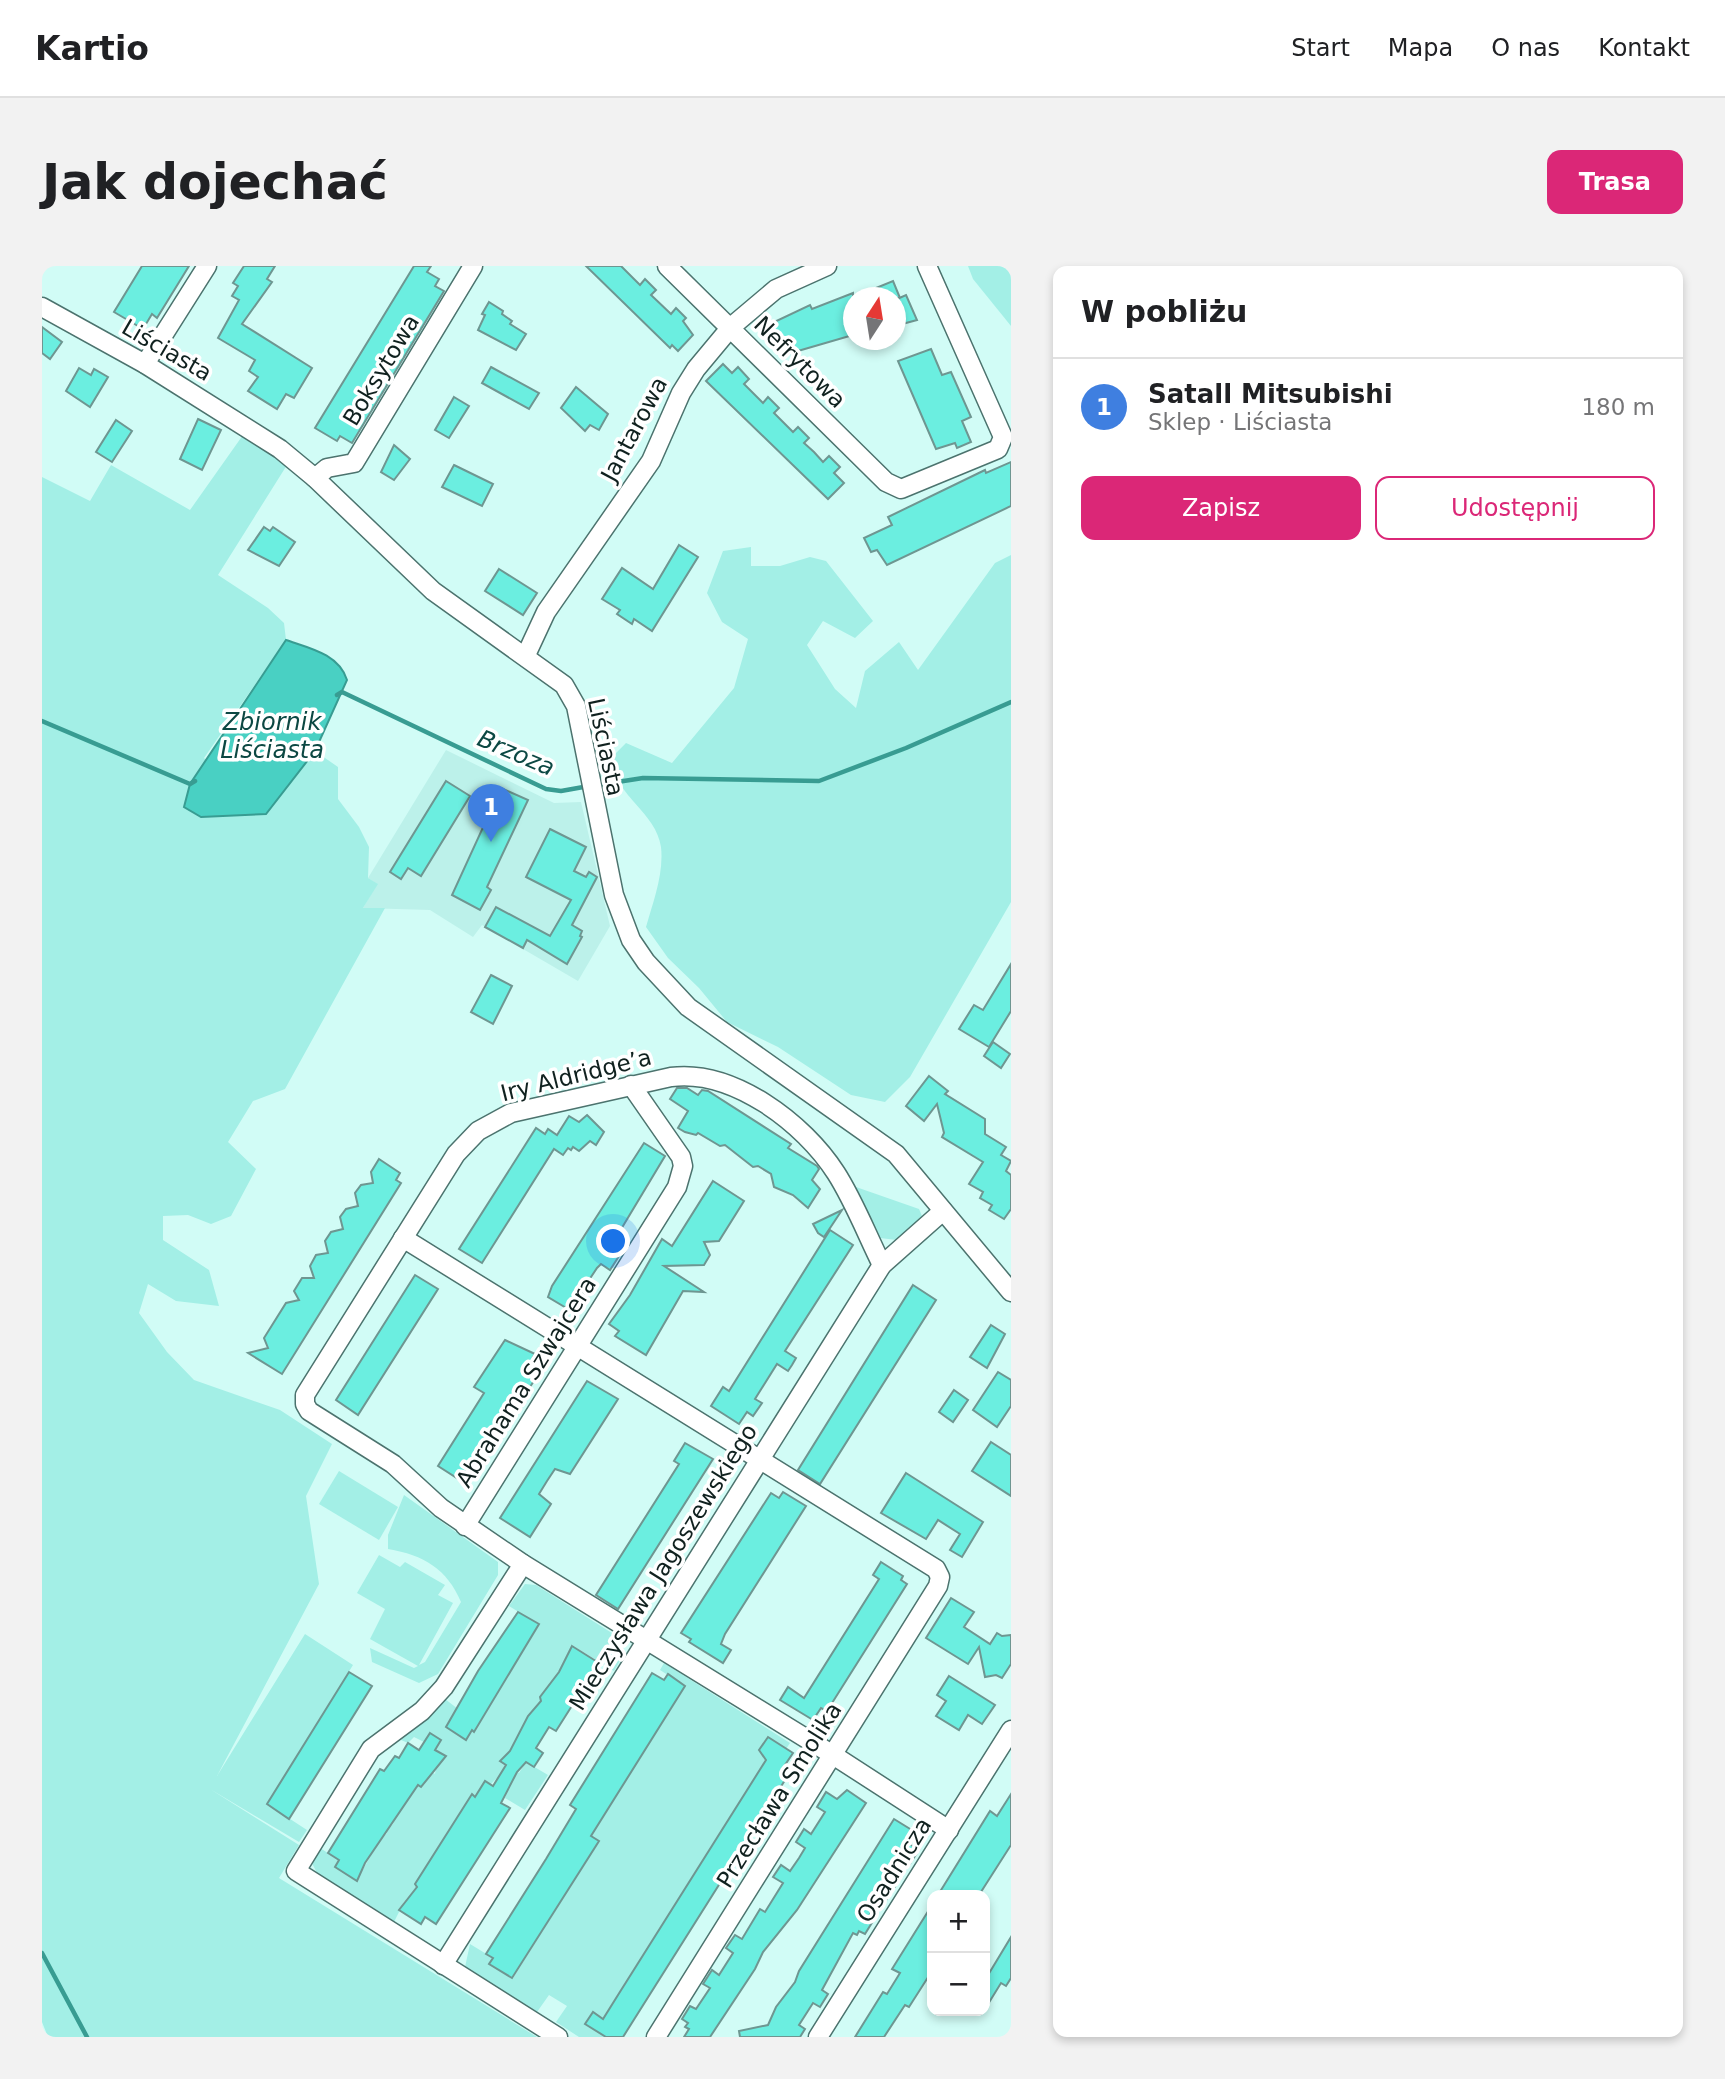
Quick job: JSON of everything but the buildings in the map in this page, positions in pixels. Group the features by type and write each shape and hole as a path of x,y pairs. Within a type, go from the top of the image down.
{"street":[{"path":"145,364 207,266"},
{"name":"Boksytowa","path":"315,478 327,468 354,463 473,266"},
{"name":"Nefrytowa","path":"667,266 886,482 901,489 998,449 1003,437 927,266"},
{"name":"Jantarowa","path":"526,655 546,612 646,469 688,380 731,327 776,289 827,266"},
{"name":"Liściasta","path":"42,307 145,364 280,449 315,478 433,591 558,679 573,699 592,795 624,925 631,940 659,978 688,1007 883,1142 918,1177 1011,1292"},
{"name":"Iry Aldridge’a","path":"465,1525 393,1464 309,1411 304,1404 305,1395 456,1154 486,1125 525,1109 631,1085 679,1076 710,1079 757,1101 785,1119 814,1146 838,1176 882,1265"},
{"name":"Abrahama Szwajcera","path":"465,1525 682,1175 681,1157 631,1085"},
{"name":"Mieczysława Jagoszewskiego","path":"443,1965 882,1265 943,1211"},
{"path":"403,1238 760,1460"},
{"name":"Przecława Smolika","path":"656,2037 938,1586 940,1577 936,1569 760,1460"},
{"path":"465,1525 645,1641 833,1755 949,1830"},
{"path":"523,1564 444,1687 422,1711 371,1749 296,1871 558,2037"},
{"name":"Osadnicza","path":"818,2037 1011,1730"}],"shaded area":[{"path":"968,266 1011,266 1011,326 973,279"},
{"path":"243,435 287,465 218,575 268,608 284,623 286,640 204,758 266,814 315,751 338,767 338,799 359,827 369,847 368,878 378,884 363,908 385,908 285,1089 253,1101 228,1142 256,1169 231,1216 211,1224 188,1215 163,1216 163,1240 209,1270 219,1306 176,1301 148,1284 139,1313 167,1352 194,1380 280,1410 332,1444 306,1496 319,1584 217,1776 305,1634 353,1665 267,1804 307,1830 299,1842 210,1789 299,1845 279,1878 537,2037 48,2037 42,2022 42,477 90,501 111,465 190,510"},
{"path":"751,547 751,566 780,566 810,557 826,561 873,621 855,638 823,621 807,645 835,689 856,708 865,671 899,642 918,670 995,563 1011,555 1011,902 910,1077 885,1102 851,1095 778,1047 727,1022 699,988 668,958 646,927 659,878 661,847 651,823 619,782 612,757 626,743 672,763 734,688 748,639 722,622 707,593 723,551"},
{"path":"446,750 554,803 581,802 610,926 578,981 482,925 473,937 430,910 363,908 377,884 368,878"},
{"path":"856,1187 919,1209 922,1216 897,1240 880,1238 853,1189"},
{"path":"339,1471 398,1507 379,1540 319,1504"},
{"path":"404,1495 498,1562 498,1575 438,1674 419,1683 372,1662 370,1648 414,1668 418,1666 370,1639 385,1609 357,1593 379,1555 400,1567 405,1562 445,1585 438,1595 453,1603 419,1665 425,1662 461,1602 449,1581 433,1565 413,1555 388,1549 388,1535"},
{"path":"525,1584 536,1585 615,1635 622,1653 619,1661 614,1671 572,1645 563,1666 528,1716 510,1751 500,1760 519,1773 526,1762 548,1775 525,1810 505,1798 510,1782 499,1776 477,1798 471,1795 467,1806 415,1884 417,1887 404,1902 394,1922 318,1875 312,1863 320,1848 339,1860 335,1867 357,1880 379,1841 387,1833 385,1831 393,1824 399,1808 417,1784 431,1771 435,1774 436,1767 446,1756 435,1750 441,1740 430,1733 424,1742 414,1737 408,1743 401,1740 445,1699 458,1709 446,1727 465,1740 472,1730 474,1731 538,1624 509,1606"},
{"path":"664,1663 790,1743 786,1749 767,1737 759,1750 766,1760 603,2019 593,2012 585,2024 606,2037 579,2037 556,2022 567,2006 549,1995 537,2012 465,1967 470,1944 493,1958 490,1964 513,1978 599,1841 591,1836 685,1686 660,1670"}],"water":[{"name":"Zbiornik Liściasta","path":"286,640 330,658 343,671 347,680 315,751 266,814 201,817 184,807 190,784"}],"waterway":[{"name":"Brzoza","path":"337,695 342,692 546,789 561,791 589,786"},
{"name":"Brzoza","path":"598,785 643,778 819,781 906,748 1011,702"},
{"name":"Brzoza","path":"42,721 190,784 195,781"},
{"path":"42,1953 87,2037"}],"place":[{"name":"Satall Mitsubishi","path":"491,842"}]}
